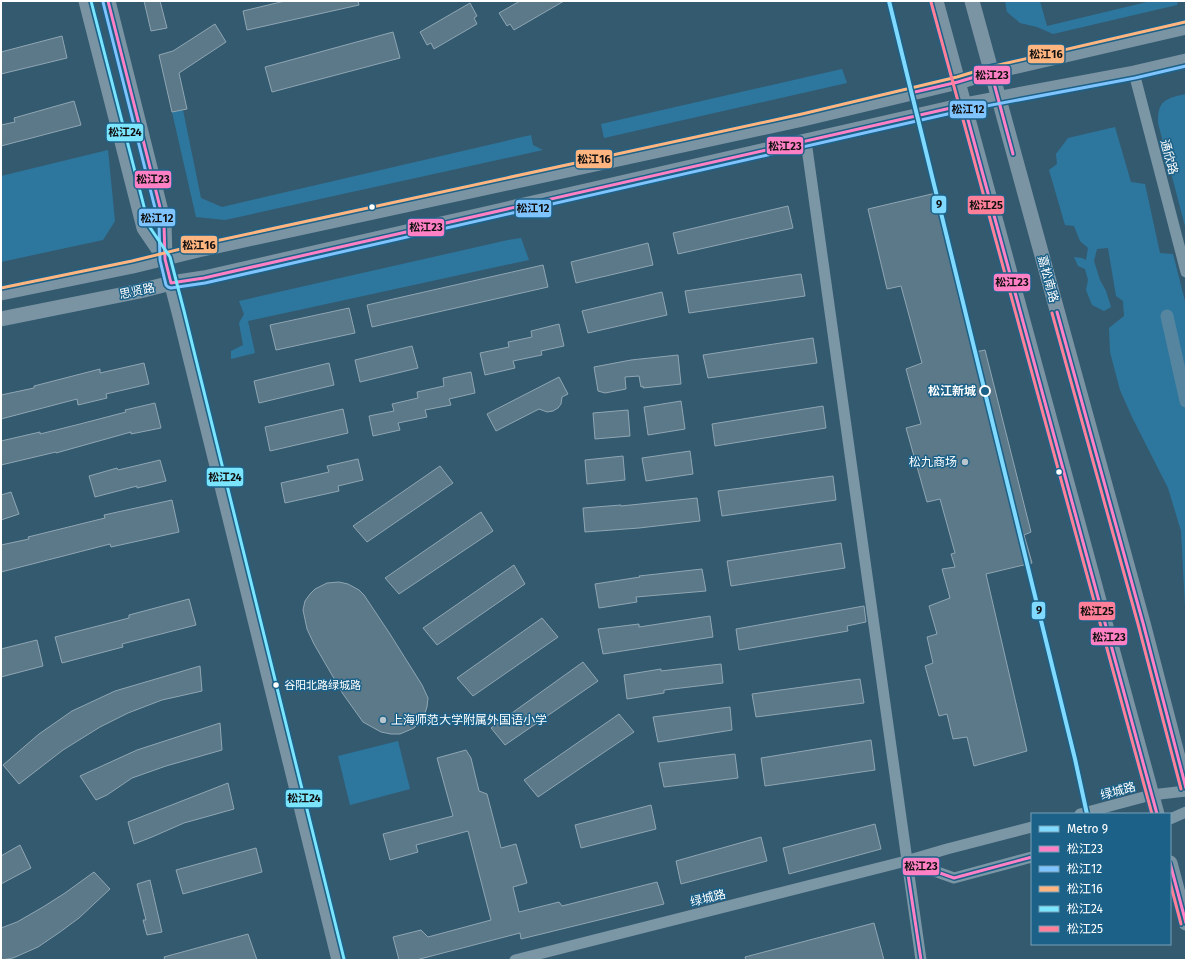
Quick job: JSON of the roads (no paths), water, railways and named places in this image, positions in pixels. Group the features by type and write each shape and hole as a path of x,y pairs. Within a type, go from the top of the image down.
{"main road":[{"path":"86,1 144,228 165,258"},
{"path":"108,1 164,223 165,258 171,283 339,960"},
{"path":"936,1 1157,813"},
{"name":"嘉松南路","path":"972,1 1143,623 1186,790"},
{"path":"1,293 803,119 958,82 991,72 1186,27"},
{"name":"思贤路","path":"1,319 140,291 171,283 212,276 964,105 1134,73 1186,61"},
{"path":"1171,867 1186,924"}],"street":[{"name":"通欣路","path":"1134,73 1186,272"},
{"path":"806,142 921,960"},
{"name":"绿城路","path":"1084,813 1151,795 1186,790"},
{"path":"1171,819 1186,812"},
{"name":"绿城路","path":"515,960 906,861 1031,827"},
{"path":"906,861 954,878 1031,857"}],"waterway":[{"path":"1167,316 1186,401"}],"metro line":[{"name":"9","path":"889,1 1075,759 1087,813"}],"place":[{"name":"松江新城","path":"985,391"},
{"name":"松九商场","path":"965,462"},
{"name":"谷阳北路绿城路","path":"276,685"},
{"name":"上海师范大学附属外国语小学","path":"383,720"}]}
